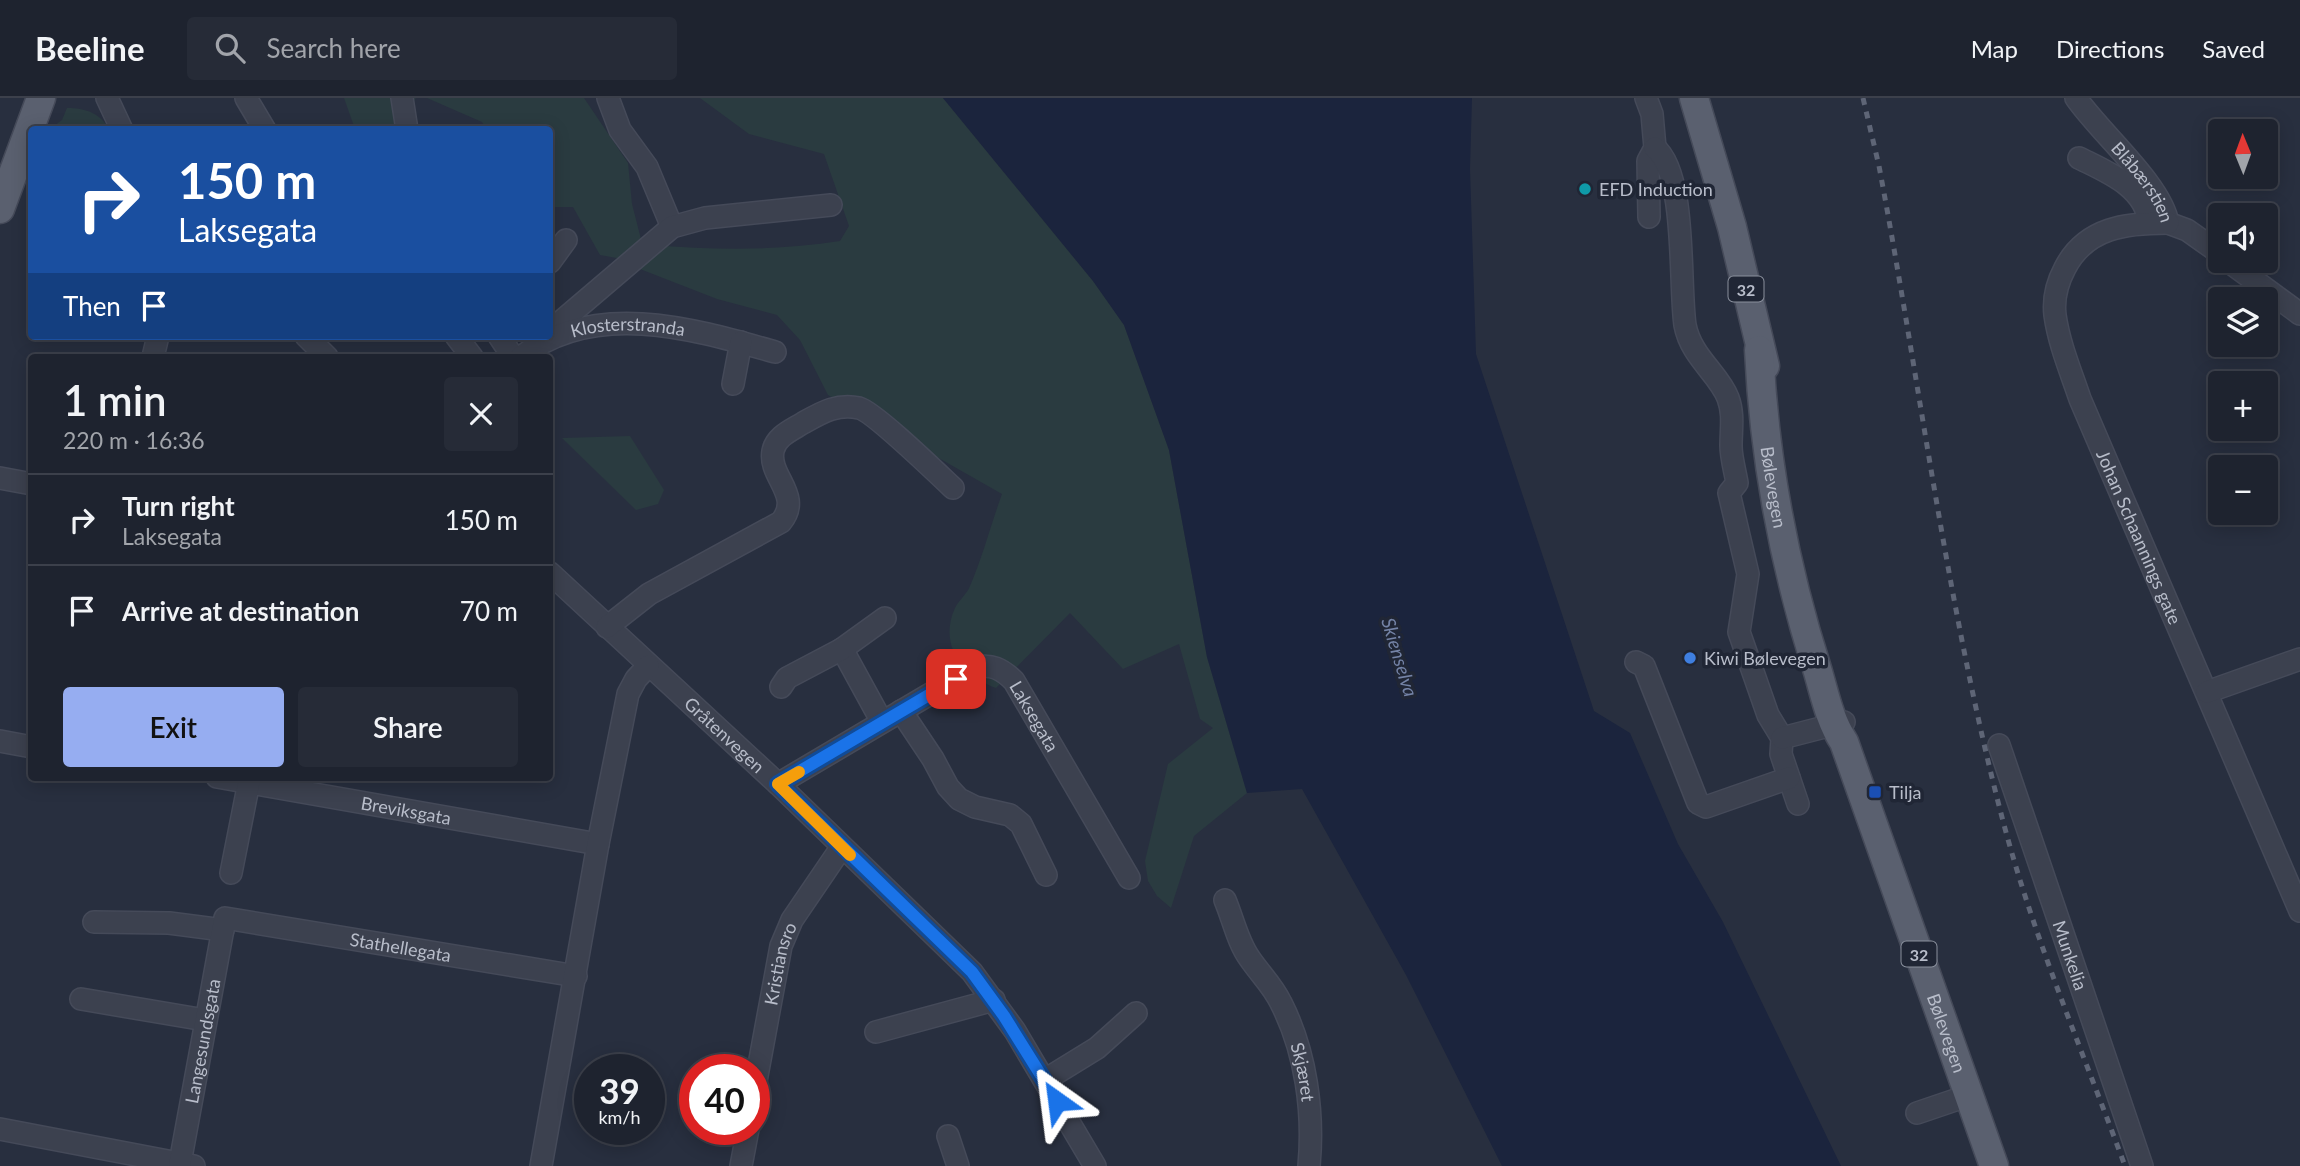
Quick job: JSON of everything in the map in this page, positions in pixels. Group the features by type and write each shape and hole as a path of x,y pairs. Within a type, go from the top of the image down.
{"main road":[{"path":"0,207 4,166 21,98"},
{"path":"30,126 41,98"},
{"name":"Bølevegen","path":"1694,98 1732,227 1759,350 1770,381 1836,729 1994,1166"},
{"name":"Bølevegen","path":"1710,98 1726,171 1732,227"},
{"path":"0,207 28,133"}],"street":[{"path":"107,98 120,126"},
{"path":"246,98 263,126"},
{"path":"402,98 406,126"},
{"path":"608,98 620,130 647,167 672,227"},
{"path":"1646,98 1652,114 1655,148 1648,161 1648,217"},
{"name":"Blåbærstien","path":"2076,98 2161,200 2159,223 2187,230 2208,245"},
{"path":"1655,148 1663,155 1667,166 1681,226 1685,327 1702,364 1727,396 1731,412 1731,444 1737,483 1729,493 1748,574 1739,632 1768,715 1782,738 1781,754 1798,804"},
{"path":"2079,158 2126,184 2159,223"},
{"path":"553,329 672,227 705,218 831,205"},
{"name":"Johan Schaannings gate","path":"2159,223 2118,226 2098,233 2081,245 2059,279 2055,313 2063,350 2080,399 2300,911"},
{"path":"553,258 566,240"},
{"path":"2244,273 2300,314"},
{"name":"Klosterstranda","path":"553,337 574,330 622,323 679,326 775,352"},
{"path":"310,340 324,354"},
{"path":"459,340 470,354"},
{"path":"733,384 741,342"},
{"path":"607,627 649,594 781,522 788,510 788,495 775,466 773,451 782,436 825,411 839,407 863,409 953,488"},
{"path":"0,478 28,483"},
{"name":"Gråtenvegen","path":"553,576 945,943 994,1000 1095,1166"},
{"path":"781,687 787,678 810,663 842,649 885,618"},
{"path":"842,649 892,717 933,759 948,787 959,799 975,807 1010,815 1021,824 1046,875"},
{"path":"2207,692 2300,659"},
{"path":"1636,662 1644,666 1698,803 1706,807 1789,778"},
{"name":"Laksegata","path":"778,784 974,668 985,665 1006,672 1014,681 1129,878"},
{"path":"541,1166 598,844 628,694 636,678 648,666"},
{"path":"1782,738 1836,729"},
{"path":"0,741 28,746"},
{"name":"Munkelia","path":"1999,745 2141,1166"},
{"path":"231,873 249,781"},
{"name":"Breviksgata","path":"254,781 598,844"},
{"name":"Kristiansro","path":"761,1054 781,946 792,920 842,848"},
{"name":"Skjæret","path":"1225,900 1249,958 1271,984 1283,1006 1308,1091 1312,1134 1309,1166"},
{"name":"Stathellegata","path":"94,922 224,924 576,976"},
{"name":"Langesundsgata","path":"187,1165 205,1020 224,924"},
{"path":"81,999 205,1020"},
{"path":"876,1032 994,1000"},
{"path":"1045,1080 1089,1054 1136,1013"},
{"path":"1917,1113 1970,1095"},
{"path":"0,1129 187,1165"},
{"path":"948,1136 958,1166"},
{"path":"741,1166 745,1145"}],"shaded area":[{"path":"344,98 416,98 396,126 354,126"},
{"path":"427,98 584,98 628,163 632,204 642,243 622,259 600,255 573,207 553,207 553,126 484,126 482,122"},
{"path":"700,98 943,98 1093,281 1124,325 1169,450 1207,657 1247,793 1194,836 1171,908 1157,896 1148,881 1145,861 1168,764 1213,728 1200,719 1179,644 1123,669 1070,613 996,688 973,676 964,667 952,646 951,622 955,608 969,589 975,575 1002,494 828,395 800,340 777,315 717,299 640,269 651,245 722,249 793,247 840,241 849,226 824,154 749,134"},
{"path":"67,108 80,109 91,112 107,126 54,126 62,120"},
{"path":"630,436 664,490 658,504 636,510 562,438"}],"water":[{"name":"Skienselva","path":"943,98 1472,98 1470,169 1476,354 1594,711 1630,733 1678,844 1723,922 1841,1166 1502,1166 1406,975 1302,789 1247,793 1207,657 1169,450 1124,325 1093,281"}],"railway":[{"path":"1863,98 1879,166 1935,495 1983,741 2029,909 2125,1166"}],"slow traffic":[{"path":"799,772 778,784 850,855"}],"place":[{"name":"EFD Induction","path":"1585,189"},
{"name":"Kiwi Bølevegen","path":"1690,658"},
{"name":"Tilja","path":"1875,792"}],"route":[{"path":"956,679 778,784 972,972 994,1000 1057,1101"}]}
